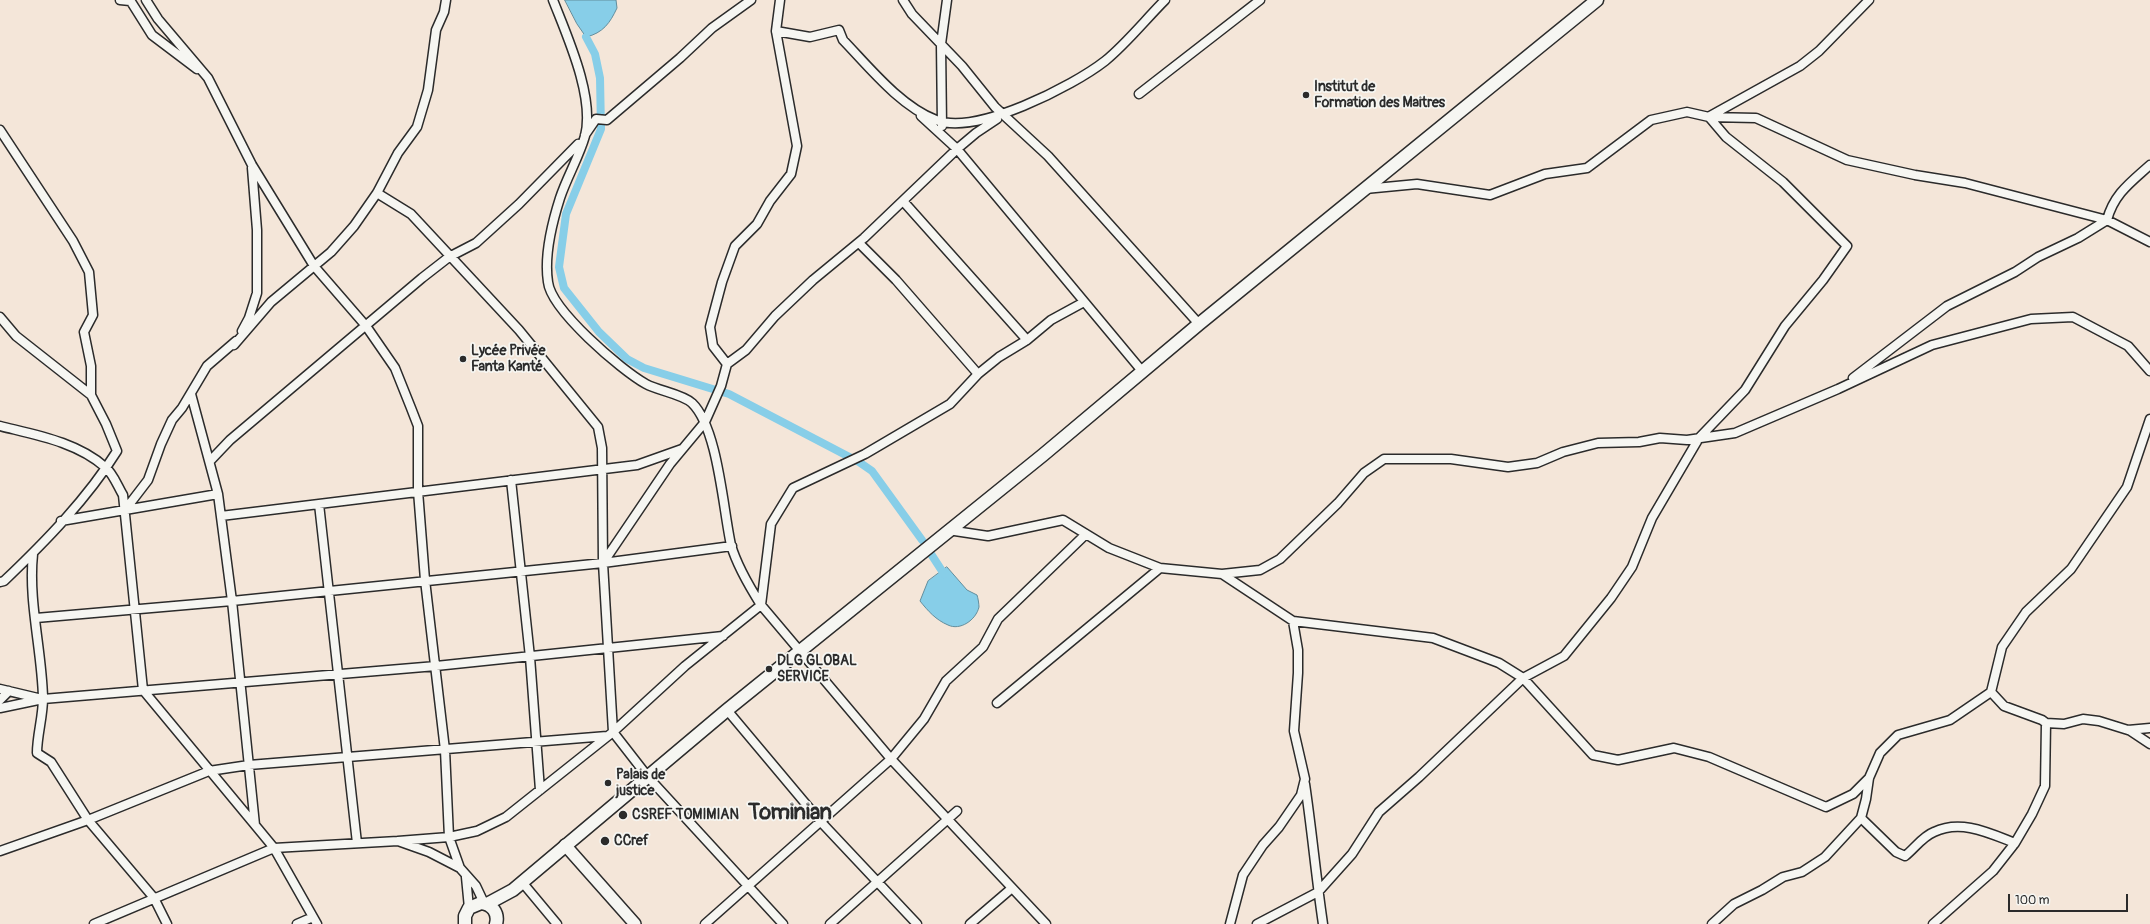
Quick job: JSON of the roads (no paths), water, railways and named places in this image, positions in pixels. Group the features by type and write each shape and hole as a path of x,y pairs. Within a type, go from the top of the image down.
{"main road":[{"path":"486,904 517,886 564,844 648,777 727,710 948,530 1043,455 1199,324 1598,0"},
{"path":"497,922 503,906 517,886"},
{"path":"463,923 469,908 478,903 486,904 495,911 497,922"}],"street":[{"path":"120,0 130,0 152,35 208,78"},
{"path":"146,0 158,19 208,78 252,165 314,266 366,326 395,368 418,426 418,491 425,580 445,750 449,837 460,868 466,877 476,886 486,904"},
{"path":"126,510 148,480 161,444 172,420 192,394 207,366 234,345 271,302 331,252 354,226 377,193 398,153 417,127 428,90 436,30 444,12 446,0"},
{"path":"552,0 576,56 586,104 585,135 560,199 548,250 548,282 554,300 610,357 647,384 691,402 705,422 713,450 732,546 746,581 761,605 891,759 1046,924"},
{"path":"210,461 230,440 449,257 476,242 519,204 573,151 596,120 607,120 680,58 712,28 751,0"},
{"path":"727,364 713,346 710,327 722,282 734,246 757,224 770,201 791,174 797,146 776,32 780,0"},
{"path":"903,0 912,14 980,86 1003,115 1048,156 1199,324"},
{"path":"944,136 941,121 941,44 947,0"},
{"path":"603,563 648,495 683,448 705,422 721,386 727,364 746,350 775,316 813,280 859,243 957,149 976,133 1003,115 1075,82 1106,60 1165,0"},
{"path":"1139,94 1260,0"},
{"path":"1709,117 1800,66 1819,51 1869,0"},
{"path":"776,32 810,38 839,30 843,40 912,108 957,149 1142,371"},
{"path":"912,108 941,121 966,124 1003,115"},
{"path":"1364,189 1417,184 1490,195 1545,174 1587,168 1651,120 1687,112 1709,117 1756,118 1847,160 1915,175 1965,183 2107,220 2150,242"},
{"path":"1257,924 1318,892 1352,854 1379,812 1419,777 1523,678 1564,656 1611,598 1632,567 1652,518 1699,438 1745,390 1785,326 1823,280 1847,246 1783,182 1726,137 1709,117"},
{"path":"0,130 72,241 89,272 93,315 84,332 92,366 90,395"},
{"path":"234,345 249,318 257,293 257,230 252,165"},
{"path":"1838,390 1947,306 2015,272 2038,257 2078,238 2107,220 2111,205 2124,188 2150,165"},
{"path":"377,193 411,214 449,257 519,330 592,418 598,428 602,448 603,563 609,647 610,734 783,924"},
{"path":"903,201 1027,340"},
{"path":"859,243 896,280 978,374"},
{"path":"94,924 274,848 357,844 449,837 477,831 506,817 610,734 685,666 761,605 771,524 794,488 865,454 950,404 978,374 999,357 1027,340 1051,320 1084,302"},
{"path":"0,317 16,336 90,395 106,424 117,451 89,491 33,554 4,581 0,582"},
{"path":"948,530 988,536 1063,520 1110,548 1160,568 1222,574 1260,570 1280,559 1338,503 1364,473 1384,459 1451,459 1508,467 1537,463 1563,452 1598,443 1640,442 1660,438 1687,440 1735,433 1838,390 1932,345 2031,319 2073,317 2128,346 2150,371"},
{"path":"192,394 218,494 232,601 255,824"},
{"path":"1712,924 1734,904 1762,890 1783,877 1802,872 1825,857 1861,818 1869,778 1880,753 1898,735 1950,720 1991,692 2002,647 2026,612 2071,569 2127,487 2150,419"},
{"path":"0,426 50,438 86,453 106,468 123,495 126,510 143,690 274,848 315,920 297,924"},
{"path":"221,516 637,465 683,448"},
{"path":"511,480 530,656 540,790"},
{"path":"62,521 218,494"},
{"path":"319,504 357,844"},
{"path":"705,924 750,887 891,759 924,719 946,681 983,647 998,619 1086,534"},
{"path":"36,618 135,608 232,601 520,570 603,563 732,546"},
{"path":"33,554 36,618 43,699 37,738 37,753 51,762 88,820 154,898 167,924"},
{"path":"997,704 1160,568"},
{"path":"1222,574 1293,621 1433,638 1499,663 1523,678 1593,755 1618,760 1674,748 1722,762 1826,807 1853,794 1869,778"},
{"path":"1293,621 1298,650 1294,731 1305,779 1323,924"},
{"path":"0,708 43,699 436,666 724,636"},
{"path":"0,689 43,699"},
{"path":"0,700 9,691"},
{"path":"1991,692 2004,706 2042,720 2046,723 2064,724 2083,719 2099,721 2128,730 2150,744"},
{"path":"727,710 821,822 917,924"},
{"path":"1933,924 1993,871 2015,843 2032,814 2044,786 2046,723"},
{"path":"2128,730 2150,728"},
{"path":"0,851 88,820 209,771 249,765 445,750 610,734"},
{"path":"1230,924 1243,875 1262,845 1279,827 1301,795 1305,779"},
{"path":"830,924 957,811"},
{"path":"1861,818 1896,852 1905,856 1933,832 1956,825 1985,832 2015,843"},
{"path":"398,841 429,852 460,868"},
{"path":"564,844 635,924"},
{"path":"466,877 469,908"},
{"path":"517,886 557,924"},
{"path":"970,924 1012,888"}],"water":[{"path":"565,0 616,0 617,8 605,27 597,33 586,37 577,24"},
{"path":"947,567 967,590 977,595 979,607 975,616 971,620 957,627 940,621 929,612 920,601 928,581"}],"waterway":[{"path":"586,37 595,54 600,78 601,129 566,214 559,267 564,288 599,332 627,359 644,368 729,394 859,462 872,471 922,540"},
{"path":"931,554 944,574"}],"place":[{"name":"Institut de Formation des Maitres","path":"1306,95"},
{"name":"Lycée Privée Fanta Kanté","path":"463,359"},
{"name":"DLG GLOBAL SERVICE","path":"769,669"},
{"name":"Palais de justice","path":"608,783"},
{"name":"CSREF TOMIMIAN","path":"623,815"},
{"name":"CCref","path":"605,841"}],"district":[{"name":"Tominian","path":"790,813"}]}
